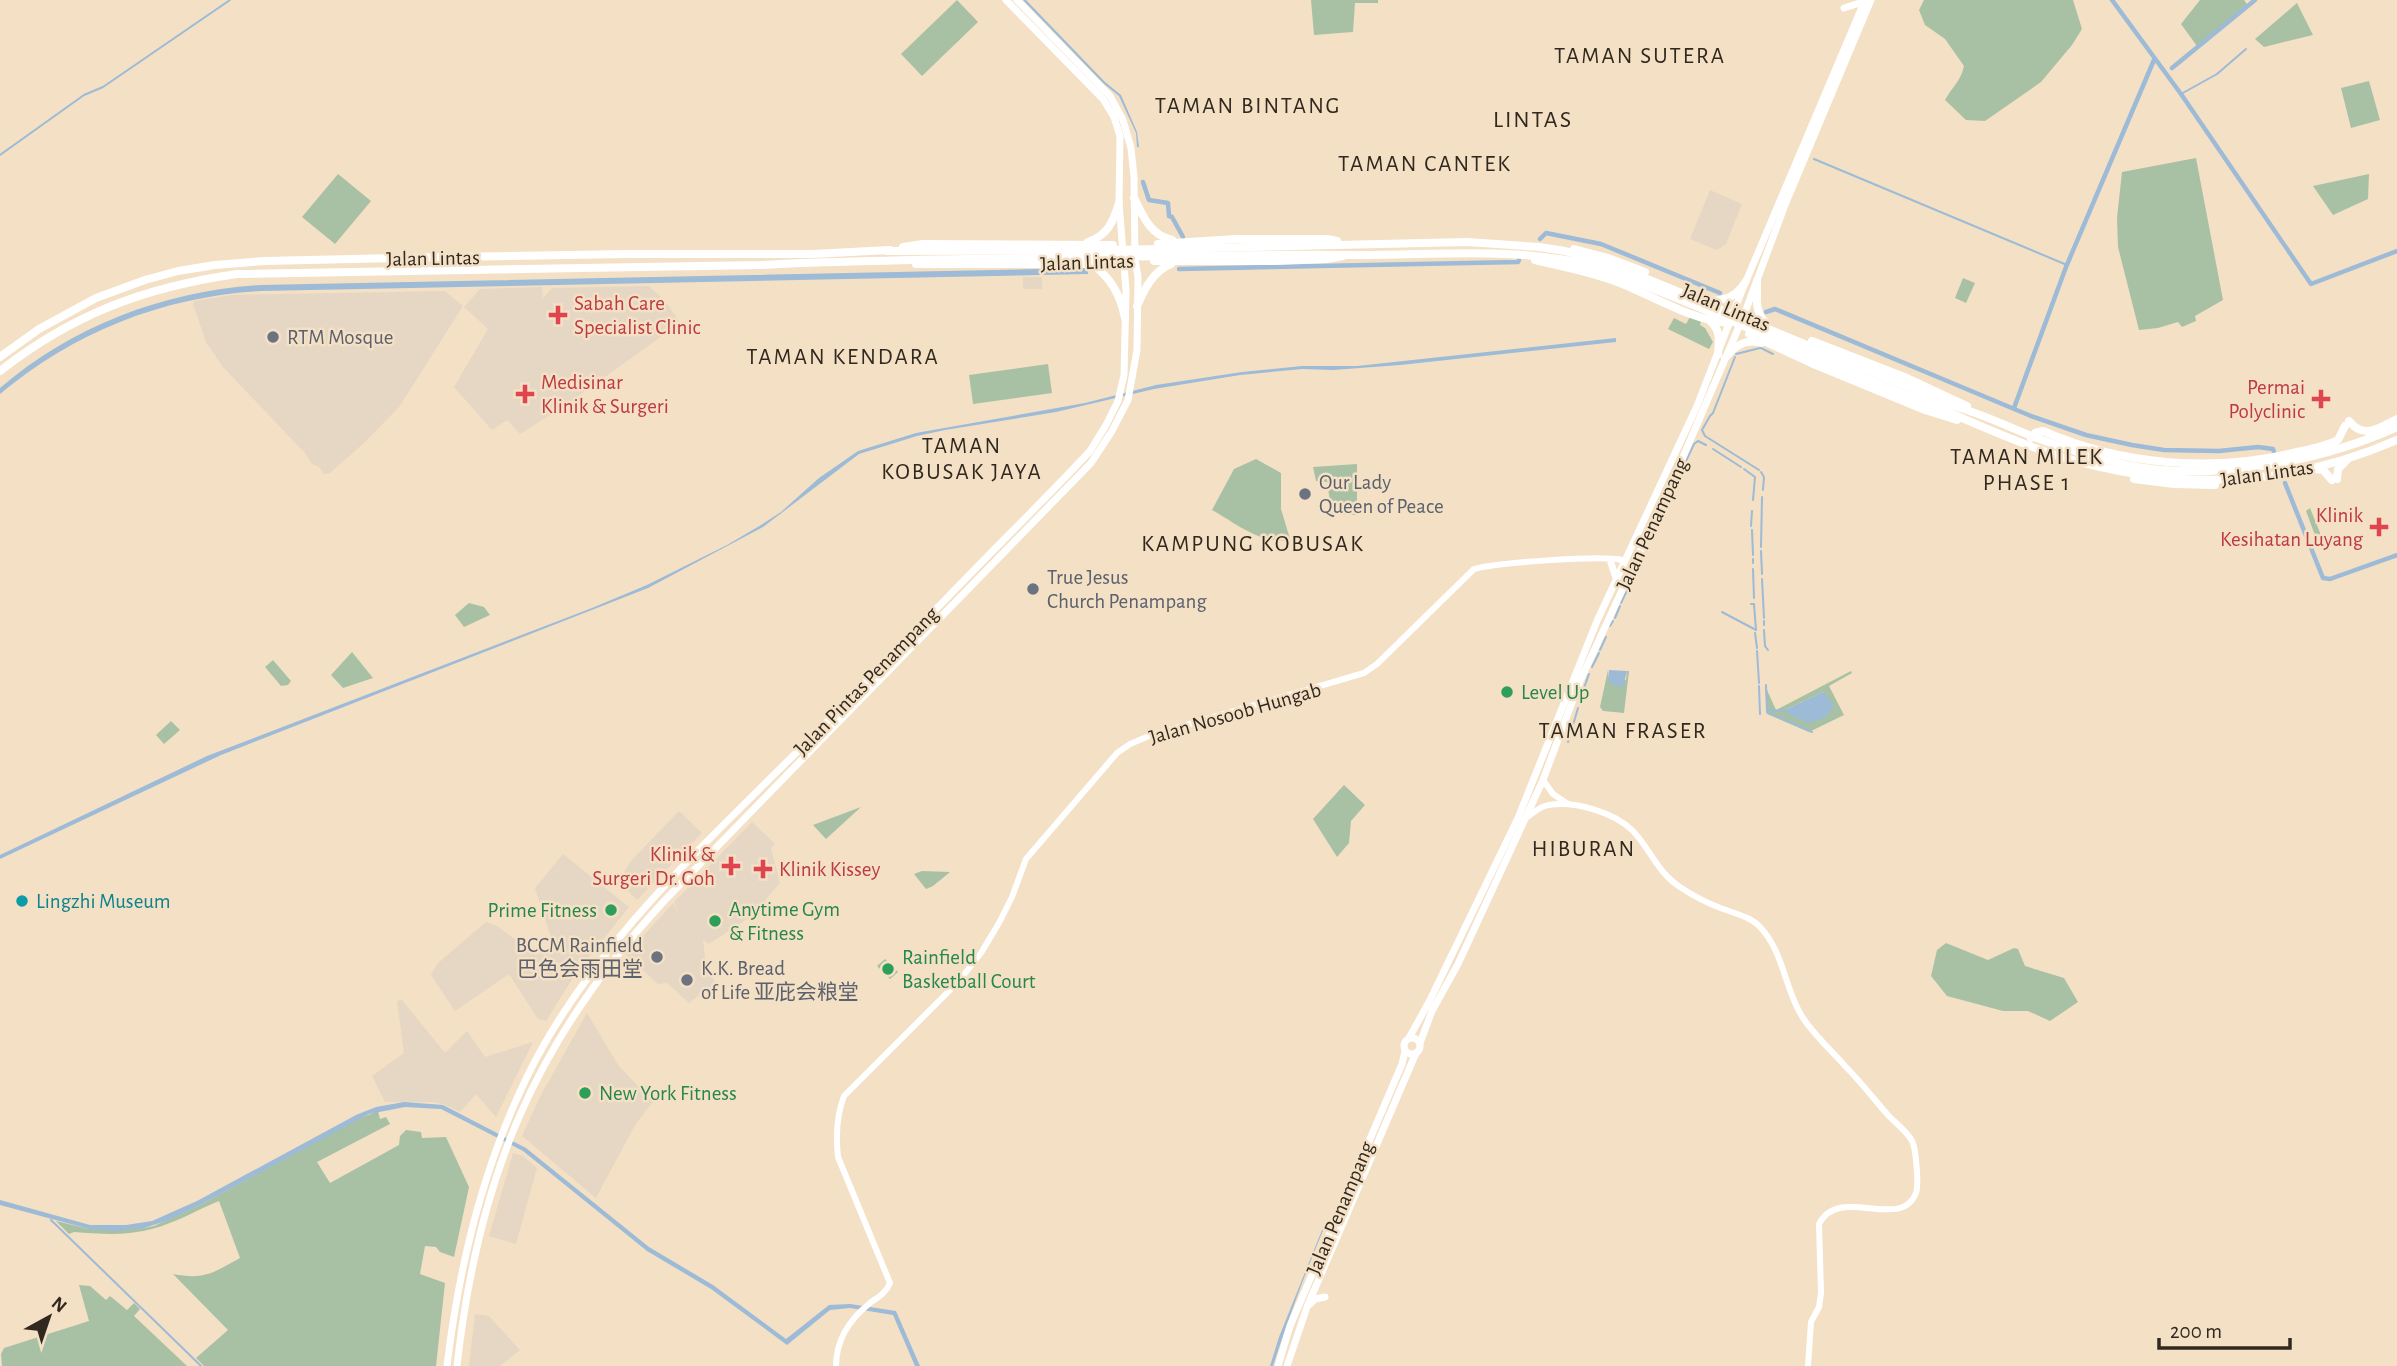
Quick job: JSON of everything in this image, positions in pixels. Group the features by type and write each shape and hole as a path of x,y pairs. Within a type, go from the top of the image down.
{"highway":[{"path":"1134,198 1148,226 1164,239 1176,241"},
{"path":"1075,244 1090,242 1105,234 1112,224 1119,203"},
{"name":"Jalan Lintas","path":"827,262 933,265 1096,263 1123,260 1133,252 1176,241 1327,239 1347,244"},
{"name":"Jalan Lintas","path":"0,371 50,335 87,315 168,286 237,274 950,259 1498,241 1581,250 1624,263 1711,302 1907,379 2036,438 2126,465 2167,470 2271,465 2334,452 2395,427"},
{"name":"Jalan Lintas","path":"887,251 923,244 1075,244 1109,247"},
{"path":"1160,244 1150,248 1147,254 1152,260 1163,259"},
{"name":"Jalan Lintas","path":"0,357 67,312 112,292 178,271 215,265 1122,245 1133,252 1181,262 1326,260 1346,255"},
{"name":"Jalan Lintas","path":"1536,245 1628,271 1955,410 1973,423"},
{"path":"1109,247 1133,252"},
{"path":"1109,247 1116,254 1112,260 1096,263 1121,298 1125,318"},
{"name":"Jalan Lintas","path":"1163,259 1312,253 1555,257 1597,267 1955,410 1976,412"},
{"name":"Jalan Lintas","path":"1516,255 1617,282 1707,320 1734,325 1777,348 1925,410 1973,423 2052,454 2097,467 2172,479 2254,479 2347,460 2397,440"},
{"path":"556,256 558,263 577,267"},
{"path":"324,261 356,264 359,268 354,271"},
{"path":"1137,306 1157,274 1165,267 1181,262"},
{"path":"1711,302 1725,300 1741,291 1746,281"},
{"path":"1757,281 1756,307 1766,323"},
{"path":"1707,320 1720,315 1720,310 1711,302"},
{"path":"1707,320 1717,328 1721,356 1750,341 1777,348"},
{"path":"1760,339 1755,326 1760,322 1766,323"},
{"path":"0,365 9,358 16,358"},
{"path":"2347,424 2367,432 2397,419"},
{"path":"2201,464 2254,461 2310,449 2339,440 2347,424"},
{"path":"2347,424 2356,435 2367,438 2378,436"},
{"path":"2292,461 2339,444 2346,438 2347,424"},
{"path":"2225,468 2129,457 2043,431 2035,433 2031,441 2036,452 2041,454 2092,471 2144,481 2203,486 2254,479"},
{"path":"2304,470 2323,470 2335,479 2338,469 2347,460"}],"main road":[{"name":"Jalan Pintas Penampang","path":"457,1366 469,1275 487,1202 506,1146 506,1134 527,1077 569,1006 604,955 666,886 1090,451 1118,401 1125,363 1126,290 1119,203 1120,136 1114,117 1102,99 1006,0"},
{"name":"Jalan Pintas Penampang","path":"447,1366 455,1300 467,1240 498,1142 506,1134 546,1060 610,962 665,900 1091,463 1128,400 1137,350 1138,289 1133,252 1131,148 1127,129 1110,96 1017,0"},
{"path":"1844,8 1867,0"},
{"name":"Jalan Penampang","path":"1734,325 1734,311 1746,281 1867,0"},
{"name":"Jalan Penampang","path":"1420,1043 1432,1011 1458,964 1544,780 1580,681 1674,478 1734,325 1744,315 1818,117"},
{"path":"1776,209 1785,205"},
{"path":"1126,290 1138,289"},
{"name":"Jalan Penampang","path":"1409,1038 1424,1013 1507,841 1580,660 1721,356"},
{"path":"1629,574 1625,564 1638,554"},
{"name":"Jalan Nosoob Hungab","path":"836,1366 839,1343 847,1328 860,1311 886,1291 890,1281 838,1157 838,1134 844,1096 959,981 999,923 1026,859 1117,753 1149,736 1325,686 1370,670 1474,569 1487,565 1615,558 1625,564"},
{"name":"Jalan Nosoob Hungab","path":"1594,559 1625,564"},
{"path":"1611,563 1616,572 1616,582"},
{"path":"867,681 873,681 886,667 893,665"},
{"path":"793,756 803,752 808,754"},
{"path":"1533,780 1544,780 1549,785 1553,794 1549,805"},
{"path":"1553,794 1570,805"},
{"path":"1526,818 1542,807 1570,805 1617,819 1630,828 1660,868 1680,887 1754,922 1761,928 1780,963 1801,1016 1913,1142 1918,1185 1915,1196 1890,1210 1835,1207 1822,1217 1819,1224 1821,1293 1819,1307 1811,1322 1808,1366"},
{"path":"1473,912 1482,911"},
{"path":"1409,1038 1415,1038 1420,1043 1416,1053 1408,1054 1405,1051 1403,1045 1409,1038"},
{"name":"Jalan Penampang","path":"1278,1366 1295,1314 1402,1064 1405,1051"},
{"name":"Jalan Penampang","path":"1287,1366 1307,1307 1416,1053"},
{"path":"1330,1231 1336,1230 1345,1215"},
{"path":"1295,1314 1299,1312 1306,1294 1315,1289 1325,1297 1315,1299 1307,1307"}],"shaded area":[{"path":"1710,190 1742,204 1726,244 1717,250 1690,239"},
{"path":"1023,277 1042,277 1042,289 1023,289"},
{"path":"649,286 666,302 680,323 570,402 520,434 507,420 492,430 454,387 488,329 464,307 480,289 542,287 543,298 552,288"},
{"path":"445,291 463,306 399,407 365,442 330,473 324,474 223,367 206,342 193,304 195,301 231,295"},
{"path":"679,811 702,833 637,900 617,880 630,862"},
{"path":"752,822 775,844 771,848 780,883 765,900 768,905 709,944 703,940 706,964 715,983 689,1003 667,983 658,984 626,955 673,903 679,915 674,902"},
{"path":"563,854 629,907 576,973 546,1021 538,1019 509,974 455,1011 431,975 437,964 486,922 497,926 537,955 553,944 535,888"},
{"path":"402,1000 445,1053 467,1031 485,1057 533,1042 496,1117 476,1094 460,1112 433,1102 385,1102 372,1076 404,1053 397,1001"},
{"path":"587,1013 618,1065 653,1102 635,1125 596,1198 522,1136 540,1097"},
{"path":"513,1153 523,1156 537,1168 516,1244 489,1236"},
{"path":"475,1314 489,1316 520,1350 500,1366 469,1366"}],"green space":[{"path":"957,0 978,22 922,76 901,54"},
{"path":"1311,0 1378,0 1378,3 1355,3 1353,32 1314,35"},
{"path":"1924,0 2073,0 2082,29 2041,82 1985,121 1966,120 1945,100 1959,80 1964,66 1945,39 1925,25 1919,10"},
{"path":"2200,0 2244,0 2247,4 2197,46 2181,24"},
{"path":"2297,3 2313,35 2264,47 2255,39"},
{"path":"2369,81 2380,120 2351,128 2341,88"},
{"path":"2196,158 2223,300 2195,316 2196,321 2182,327 2178,322 2139,330 2118,247 2117,218 2122,172"},
{"path":"338,174 371,201 335,244 302,217"},
{"path":"2369,174 2368,199 2333,215 2313,186"},
{"path":"1963,278 1975,283 1966,303 1955,298"},
{"path":"1691,315 1701,321 1700,325 1705,328 1713,342 1709,349 1668,329 1674,318 1686,324"},
{"path":"1048,364 1052,393 973,404 969,375"},
{"path":"1256,459 1281,473 1281,509 1290,539 1280,541 1260,537 1212,510 1234,469"},
{"path":"1357,464 1357,515 1332,514 1327,482 1316,481 1313,467"},
{"path":"2310,508 2325,545 2319,546 2306,511"},
{"path":"469,603 484,607 490,615 464,627 455,615"},
{"path":"352,652 373,678 343,688 331,675"},
{"path":"273,660 291,681 288,685 281,686 265,667"},
{"path":"1608,670 1608,678 1626,680 1629,671 1624,713 1603,711 1600,707"},
{"path":"1851,671 1852,673 1829,686 1844,715 1809,732 1767,714 1765,685 1776,710","holes":["1823,692 1829,707 1826,717 1789,714 1787,709"]},
{"path":"171,721 180,730 164,744 156,735"},
{"path":"1344,785 1365,805 1351,821 1349,843 1337,857 1313,819"},
{"path":"861,807 826,839 813,825"},
{"path":"922,871 950,872 926,889 914,874"},
{"path":"1946,943 1988,960 2014,948 2018,949 2025,966 2064,978 2078,1002 2050,1021 2028,1011 2003,1011 1947,996 1931,976 1937,950"},
{"name":"Rainfield Basketball Court","path":"885,959 898,972 890,979 877,966"},
{"path":"378,1111 380,1119 386,1117 390,1124 317,1162 330,1183 399,1145 400,1136 406,1130 421,1132 422,1138 446,1137 469,1187 454,1257 440,1252 436,1247 425,1246 420,1274 445,1283 436,1366 204,1366 196,1358 228,1330 173,1274 201,1276 240,1258 219,1201 169,1223 133,1233 69,1234 56,1221 89,1229 154,1226 200,1205 358,1119"},
{"path":"79,1285 90,1286 106,1300 110,1296 127,1310 134,1303 140,1309 134,1316 187,1366 2,1366 1,1354 4,1348 89,1321"}],"water":[{"path":"1023,0 1121,95 1137,132 1139,147 1136,133 1119,96 1103,83"},
{"path":"1088,268 1088,274 261,291 225,295 155,310 90,335 59,352 0,394 0,388 29,366 90,329 156,304 225,289 261,285"},
{"path":"1616,338 1616,342 1400,365 1333,370 1302,369 1240,375 1154,389 1056,412 945,430 859,454 763,527 648,588 221,755 0,859 0,855 207,756 647,585 761,525 781,512 819,478 858,451 916,433 1085,403 1156,385 1242,372 1302,366 1357,366"},
{"path":"1609,670 1627,671 1623,687 1610,684"},
{"path":"1823,692 1834,705 1826,717 1808,723 1788,714 1787,709"},
{"path":"404,1102 443,1105 526,1148 649,1247 713,1285 786,1339 829,1305 850,1304 896,1311 920,1366 915,1366 893,1315 850,1308 830,1310 787,1345 711,1289 647,1251 523,1151 441,1109 405,1107 369,1114 200,1205 144,1228 117,1231 89,1229 0,1205 0,1200 90,1225 126,1225 152,1221 197,1201 356,1115 376,1107"},
{"path":"1324,1225 1328,1226 1324,1228 1273,1366 1270,1366 1279,1337"}],"waterway":[{"path":"0,155 84,95 103,87 230,0"},
{"path":"2112,0 2181,94 2311,284 2397,251"},
{"path":"2172,68 2255,0"},
{"path":"2181,94 2217,74 2246,49"},
{"path":"2014,408 2066,267 2154,60"},
{"path":"1814,159 2067,265"},
{"path":"1143,182 1149,200 1168,203 1169,216 1183,237"},
{"path":"1540,239 1546,233 1601,244 1720,293"},
{"path":"1179,269 1519,260"},
{"path":"1766,312 1775,309 2031,416 2086,435 2164,450 2219,451 2258,447 2273,449 2274,452"},
{"path":"1736,354 1760,348 1761,345"},
{"path":"1761,348 1773,354"},
{"path":"1735,357 1713,413 1702,430 1705,436 1759,470"},
{"path":"1686,461 1694,444 1698,441 1706,445"},
{"path":"1713,449 1741,467"},
{"path":"1744,469 1755,477 1753,500"},
{"path":"1761,472 1764,477 1763,490"},
{"path":"2285,483 2323,578 2330,579 2397,555"},
{"path":"1664,508 1670,496"},
{"path":"1761,547 1762,497"},
{"path":"1751,526 1752,511"},
{"path":"1752,530 1753,555"},
{"path":"1761,551 1762,574"},
{"path":"1621,603 1637,569"},
{"path":"1753,569 1754,598"},
{"path":"1762,579 1764,618"},
{"path":"1722,612 1756,630 1754,604 1751,604"},
{"path":"1615,618 1620,606"},
{"path":"1610,626 1613,621"},
{"path":"1764,630 1765,646 1768,650"},
{"path":"1755,633 1757,648"},
{"path":"1600,650 1606,637"},
{"path":"1757,651 1759,683"},
{"path":"1592,667 1599,653"},
{"path":"1580,699 1589,674"},
{"path":"1766,685 1767,712 1812,732"},
{"path":"1759,686 1760,714"},
{"path":"1568,742 1578,708"},
{"path":"1768,710 1787,711"},
{"path":"51,1220 201,1366"}],"place":[{"name":"Sabah Care Specialist Clinic","path":"558,315"},
{"name":"RTM Mosque","path":"273,337"},
{"name":"Medisinar Klinik & Surgeri","path":"525,394"},
{"name":"Permai Polyclinic","path":"2321,399"},
{"name":"Our Lady Queen of Peace","path":"1305,494"},
{"name":"Klinik Kesihatan Luyang","path":"2379,527"},
{"name":"True Jesus Church Penampang","path":"1033,589"},
{"name":"Level Up","path":"1507,692"},
{"name":"Klinik & Surgeri Dr. Goh","path":"731,866"},
{"name":"Klinik Kissey","path":"763,869"},
{"name":"Lingzhi Museum","path":"22,901"},
{"name":"Prime Fitness","path":"611,910"},
{"name":"Anytime Gym & Fitness","path":"715,921"},
{"name":"BCCM Rainfield 巴色会雨田堂","path":"657,957"},
{"name":"Rainfield Basketball Court","path":"888,969"},
{"name":"K.K. Bread of Life 亚庇会粮堂","path":"687,980"},
{"name":"New York Fitness","path":"585,1093"}],"district":[{"name":"TAMAN SUTERA","path":"1640,55"},
{"name":"TAMAN BINTANG","path":"1248,105"},
{"name":"LINTAS","path":"1533,119"},
{"name":"TAMAN CANTEK","path":"1425,163"},
{"name":"TAMAN KENDARA","path":"843,356"},
{"name":"TAMAN KOBUSAK JAYA","path":"962,458"},
{"name":"TAMAN MILEK PHASE 1","path":"2027,469"},
{"name":"KAMPUNG KOBUSAK","path":"1253,543"},
{"name":"TAMAN FRASER","path":"1623,730"},
{"name":"HIBURAN","path":"1584,848"}]}
